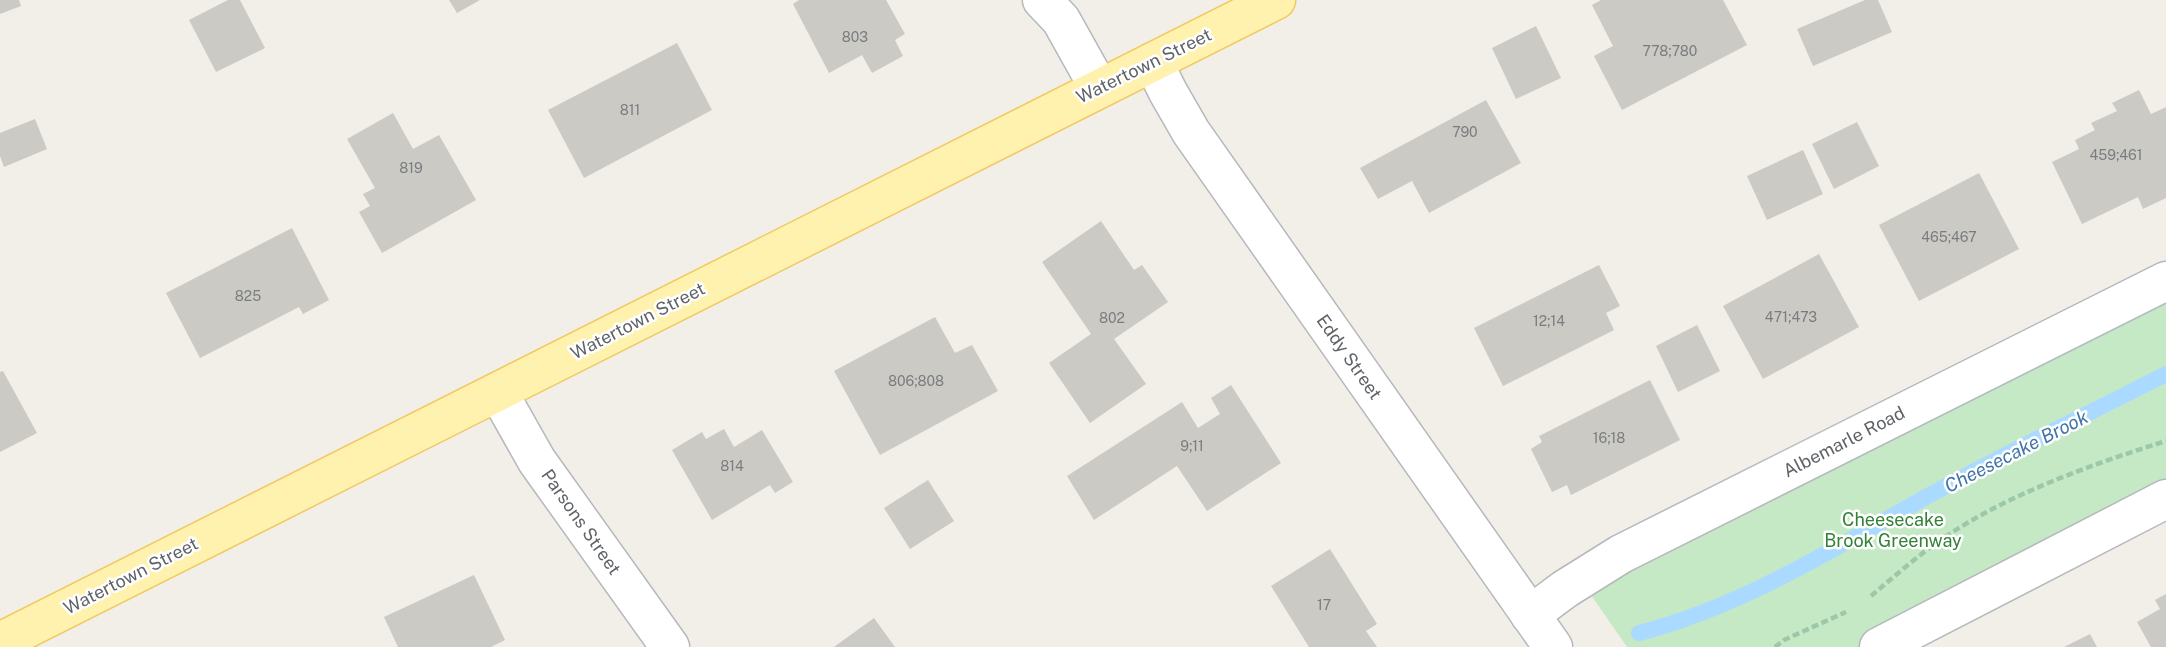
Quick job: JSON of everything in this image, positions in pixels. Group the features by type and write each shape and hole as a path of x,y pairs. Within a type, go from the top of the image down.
{"main road":[{"name":"Watertown Street","path":"0,642 1276,0"}],"street":[{"path":"1042,0 1061,20 1099,88"},
{"name":"Eddy Street","path":"1153,62 1191,132 1553,647"},
{"name":"Albemarle Road","path":"1530,615 1565,589 1621,554 2166,281"},
{"name":"Parsons Street","path":"498,392 537,461 670,647"},
{"path":"1879,647 2166,499"}],"path":[{"path":"1862,602 1941,540 1986,513 2101,462 2166,441"},
{"path":"1775,647 1784,640 1852,610"}],"green space":[{"name":"Cheesecake Brook Greenway","path":"2166,281 2166,501 1883,647 1627,647 1580,579"}],"building":[{"path":"0,0 19,0 21,6 0,14"},
{"path":"228,0 240,0 265,48 216,72 189,20"},
{"path":"449,0 480,0 457,13"},
{"path":"799,0 886,0 905,34 895,40 903,56 872,73 862,55 829,73 793,4"},
{"path":"1601,0 1723,0 1747,45 1622,110 1594,56 1613,46 1592,5"},
{"path":"1865,0 1878,0 1892,32 1813,66 1797,29"},
{"path":"1536,26 1561,78 1516,99 1492,48"},
{"path":"677,43 712,110 584,178 548,110"},
{"path":"2139,90 2151,114 2166,107 2166,198 2143,209 2138,197 2082,224 2052,162 2079,149 2075,140 2095,130 2091,123 2117,111 2112,103"},
{"path":"1486,100 1521,163 1429,213 1412,181 1378,199 1360,168"},
{"path":"393,113 413,149 439,135 476,200 382,253 359,212 370,206 363,194 375,188 347,139"},
{"path":"35,119 47,149 4,167 0,156 0,133"},
{"path":"1857,122 1879,166 1834,189 1812,144"},
{"path":"1803,150 1823,194 1767,220 1747,176"},
{"path":"1979,173 2019,249 1919,301 1879,225"},
{"path":"1101,221 1134,270 1142,265 1168,302 1114,339 1146,384 1090,423 1049,363 1091,334 1042,262"},
{"path":"292,228 329,300 303,314 299,307 200,358 166,293"},
{"path":"1819,254 1859,327 1763,379 1723,306"},
{"path":"1599,265 1620,306 1606,313 1614,330 1503,386 1474,328"},
{"path":"935,317 955,353 972,345 998,391 880,455 834,371"},
{"path":"1697,325 1720,371 1678,392 1656,346"},
{"path":"3,371 37,433 0,452 0,372"},
{"path":"1650,380 1680,440 1571,495 1567,485 1552,492 1531,449 1542,442 1539,436"},
{"path":"1231,385 1281,463 1207,511 1177,466 1094,520 1067,476 1182,402 1198,428 1220,414 1211,398"},
{"path":"724,429 734,447 762,430 793,482 775,493 770,485 712,520 672,450 702,432 706,439"},
{"path":"928,480 954,521 910,549 884,508"},
{"path":"1330,549 1377,624 1366,631 1377,647 1309,647 1271,586"},
{"path":"474,575 505,640 491,647 398,647 384,617"},
{"path":"2166,594 2166,647 2151,647 2137,622 2160,609 2155,600"},
{"path":"874,618 895,647 834,647"},
{"path":"2090,634 2097,647 2064,647"}],"waterway":[{"name":"Cheesecake Brook","path":"1639,633 1679,621 1756,590 1965,476 2166,374"}]}
